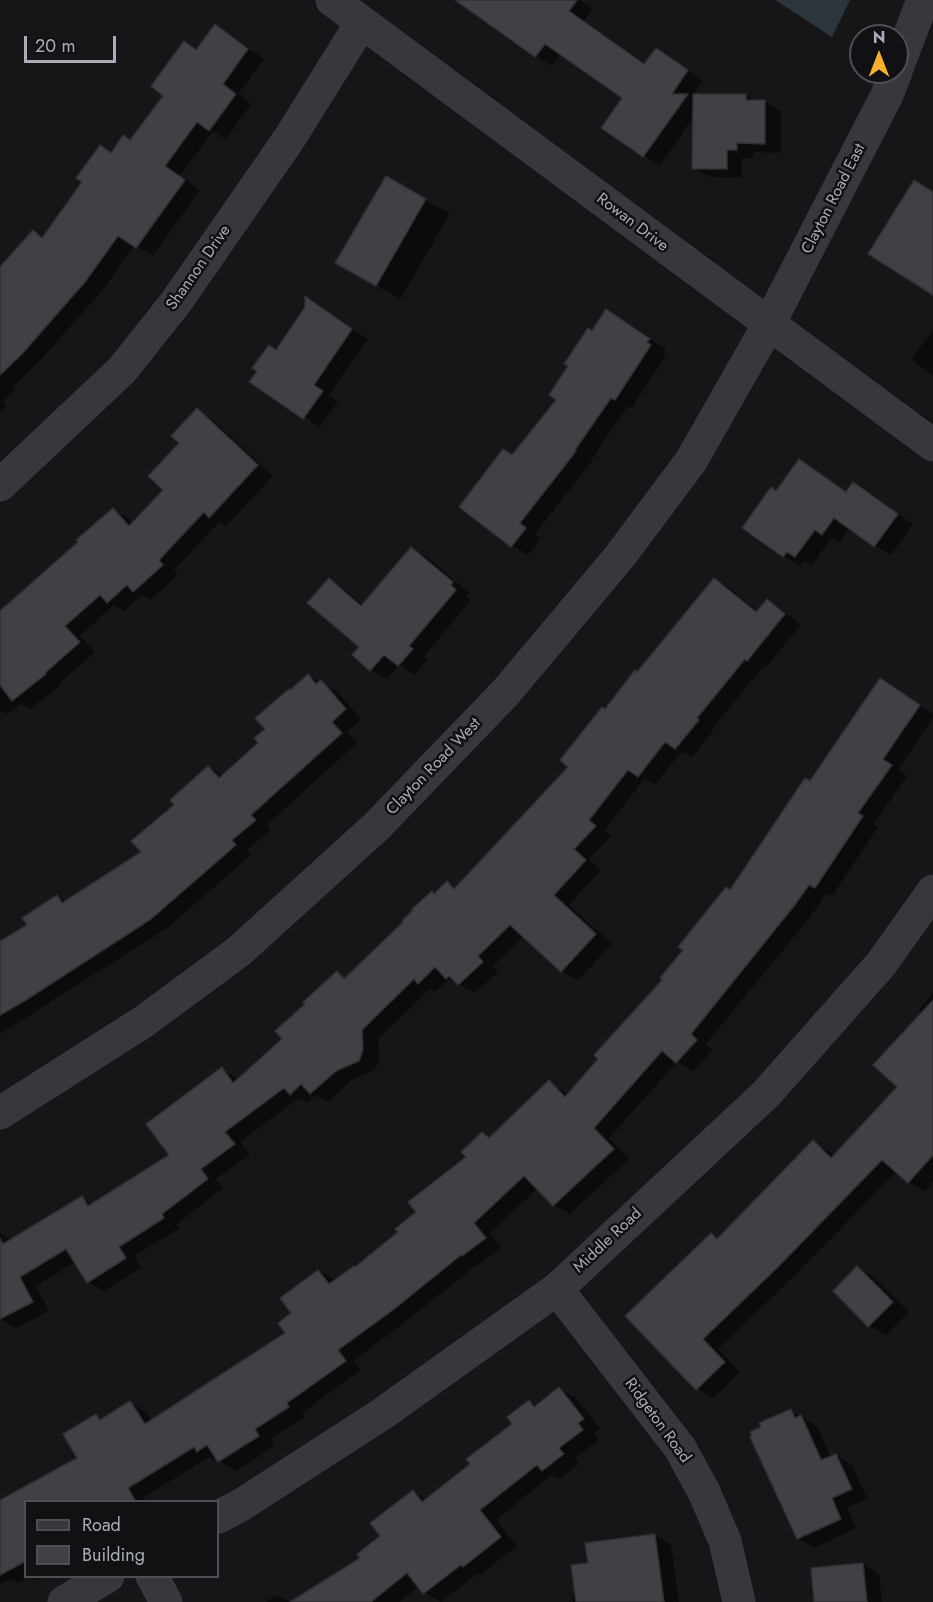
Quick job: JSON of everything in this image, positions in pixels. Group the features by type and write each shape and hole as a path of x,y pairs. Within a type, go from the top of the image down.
{"street":[{"name":"Rowan Drive","path":"332,0 933,445"},
{"name":"Clayton Road East","path":"909,36 923,0"},
{"name":"Shannon Drive","path":"0,485 122,370 176,302 289,139 362,22"},
{"name":"Clayton Road East","path":"769,324 891,84"},
{"name":"Clayton Road West","path":"0,1113 143,1022 238,952 377,826 506,692 620,556 691,461 769,324"},
{"name":"Middle Road","path":"219,1516 241,1505 382,1414 557,1289 766,1094 881,964 933,891"},
{"name":"Ridgeton Road","path":"557,1289 680,1448 704,1492 725,1541 739,1602"},
{"path":"64,1602 105,1578"},
{"path":"153,1578 166,1602"}],"shaded area":[{"path":"775,0 850,0 832,37"}],"building":[{"path":"455,0 577,0 569,11 644,64 656,48 688,70 672,94 688,94 643,157 601,128 622,98 545,44 535,57"},
{"path":"215,24 248,49 223,84 236,94 209,131 197,122 165,166 185,180 136,248 118,236 85,282 22,354 0,375 0,267 33,230 42,238 82,182 76,178 100,145 111,153 123,135 130,140 163,96 151,86 184,41 196,50"},
{"path":"693,94 746,94 746,100 765,100 765,144 737,143 737,150 727,150 727,169 692,169"},
{"path":"386,176 426,199 376,286 335,263"},
{"path":"914,180 933,192 933,295 868,254"},
{"path":"305,296 352,329 314,385 323,391 303,419 249,382 257,371 252,368 269,345 276,350 305,307"},
{"path":"606,309 650,339 647,342 651,345 615,400 611,398 576,451 520,523 526,528 511,547 459,507 503,449 512,455 556,400 549,395 568,366 564,364 588,328 592,331"},
{"path":"197,408 258,465 209,518 204,512 159,560 163,565 133,592 127,585 107,603 100,595 65,626 80,642 46,674 12,701 0,685 0,611 113,508 129,526 163,490 148,476 179,443 171,436"},
{"path":"799,459 846,492 853,482 898,514 874,547 834,518 822,535 815,530 795,557 787,552 783,557 742,528 771,487 776,491"},
{"path":"411,547 453,582 451,585 456,590 409,646 413,649 398,666 384,655 370,671 352,655 359,647 307,603 329,578 361,606"},
{"path":"714,578 756,612 767,599 785,614 747,661 745,659 675,749 665,742 638,777 628,770 589,820 596,826 574,849 586,860 554,895 596,934 561,972 510,925 478,956 483,962 458,985 449,976 446,979 435,967 418,984 414,979 362,1030 363,1049 359,1061 336,1071 310,1094 301,1084 290,1095 284,1088 225,1132 235,1144 201,1169 208,1179 162,1214 164,1218 119,1247 126,1258 87,1283 66,1249 20,1277 33,1302 0,1319 0,1238 3,1244 82,1196 88,1206 169,1155 146,1124 222,1067 233,1083 282,1039 275,1031 337,971 344,979 432,891 434,894 447,881 454,889 568,767 560,760 602,707 605,709 635,670 637,672"},
{"path":"308,674 316,684 321,680 346,709 332,722 342,733 251,815 256,820 232,840 236,845 151,919 0,1015 0,941 27,925 22,918 57,895 62,903 141,852 131,841 174,805 170,800 208,766 219,778 258,743 254,738 265,729 255,718"},
{"path":"880,678 920,705 883,759 892,765 858,813 863,816 815,888 809,885 691,1034 697,1040 676,1063 662,1051 594,1128 614,1149 553,1206 524,1176 474,1223 486,1238 338,1350 346,1361 287,1403 289,1407 255,1429 259,1436 218,1462 207,1445 197,1452 194,1447 128,1488 135,1500 24,1500 24,1562 0,1575 0,1500 77,1458 63,1434 96,1414 100,1420 130,1401 145,1424 285,1333 278,1323 291,1313 280,1298 318,1270 329,1284 355,1267 398,1232 395,1229 416,1212 408,1202 466,1157 461,1152 482,1132 489,1138 549,1080 565,1097 598,1059 594,1055 662,980 660,978 683,950 678,947 726,887 730,890 805,778 810,781"},
{"path":"933,1000 933,1155 908,1183 882,1160 778,1267 703,1339 725,1362 696,1390 625,1316 711,1233 717,1239 813,1140 831,1158 897,1087 873,1065"},
{"path":"857,1266 893,1302 868,1327 833,1291"},
{"path":"559,1387 584,1419 578,1423 583,1430 559,1448 564,1454 542,1471 537,1465 480,1510 501,1537 463,1567 461,1565 423,1594 407,1573 371,1602 290,1602 360,1558 357,1554 380,1536 370,1523 413,1490 422,1502 470,1464 466,1459 512,1424 507,1417 529,1400 534,1407"},
{"path":"791,1409 795,1418 801,1415 821,1460 836,1454 852,1489 832,1498 841,1519 797,1539 750,1437 752,1436 750,1432 761,1427 759,1423"},
{"path":"655,1534 664,1602 576,1602 571,1565 588,1563 585,1543"},
{"path":"863,1563 867,1602 814,1602 811,1568"}]}
